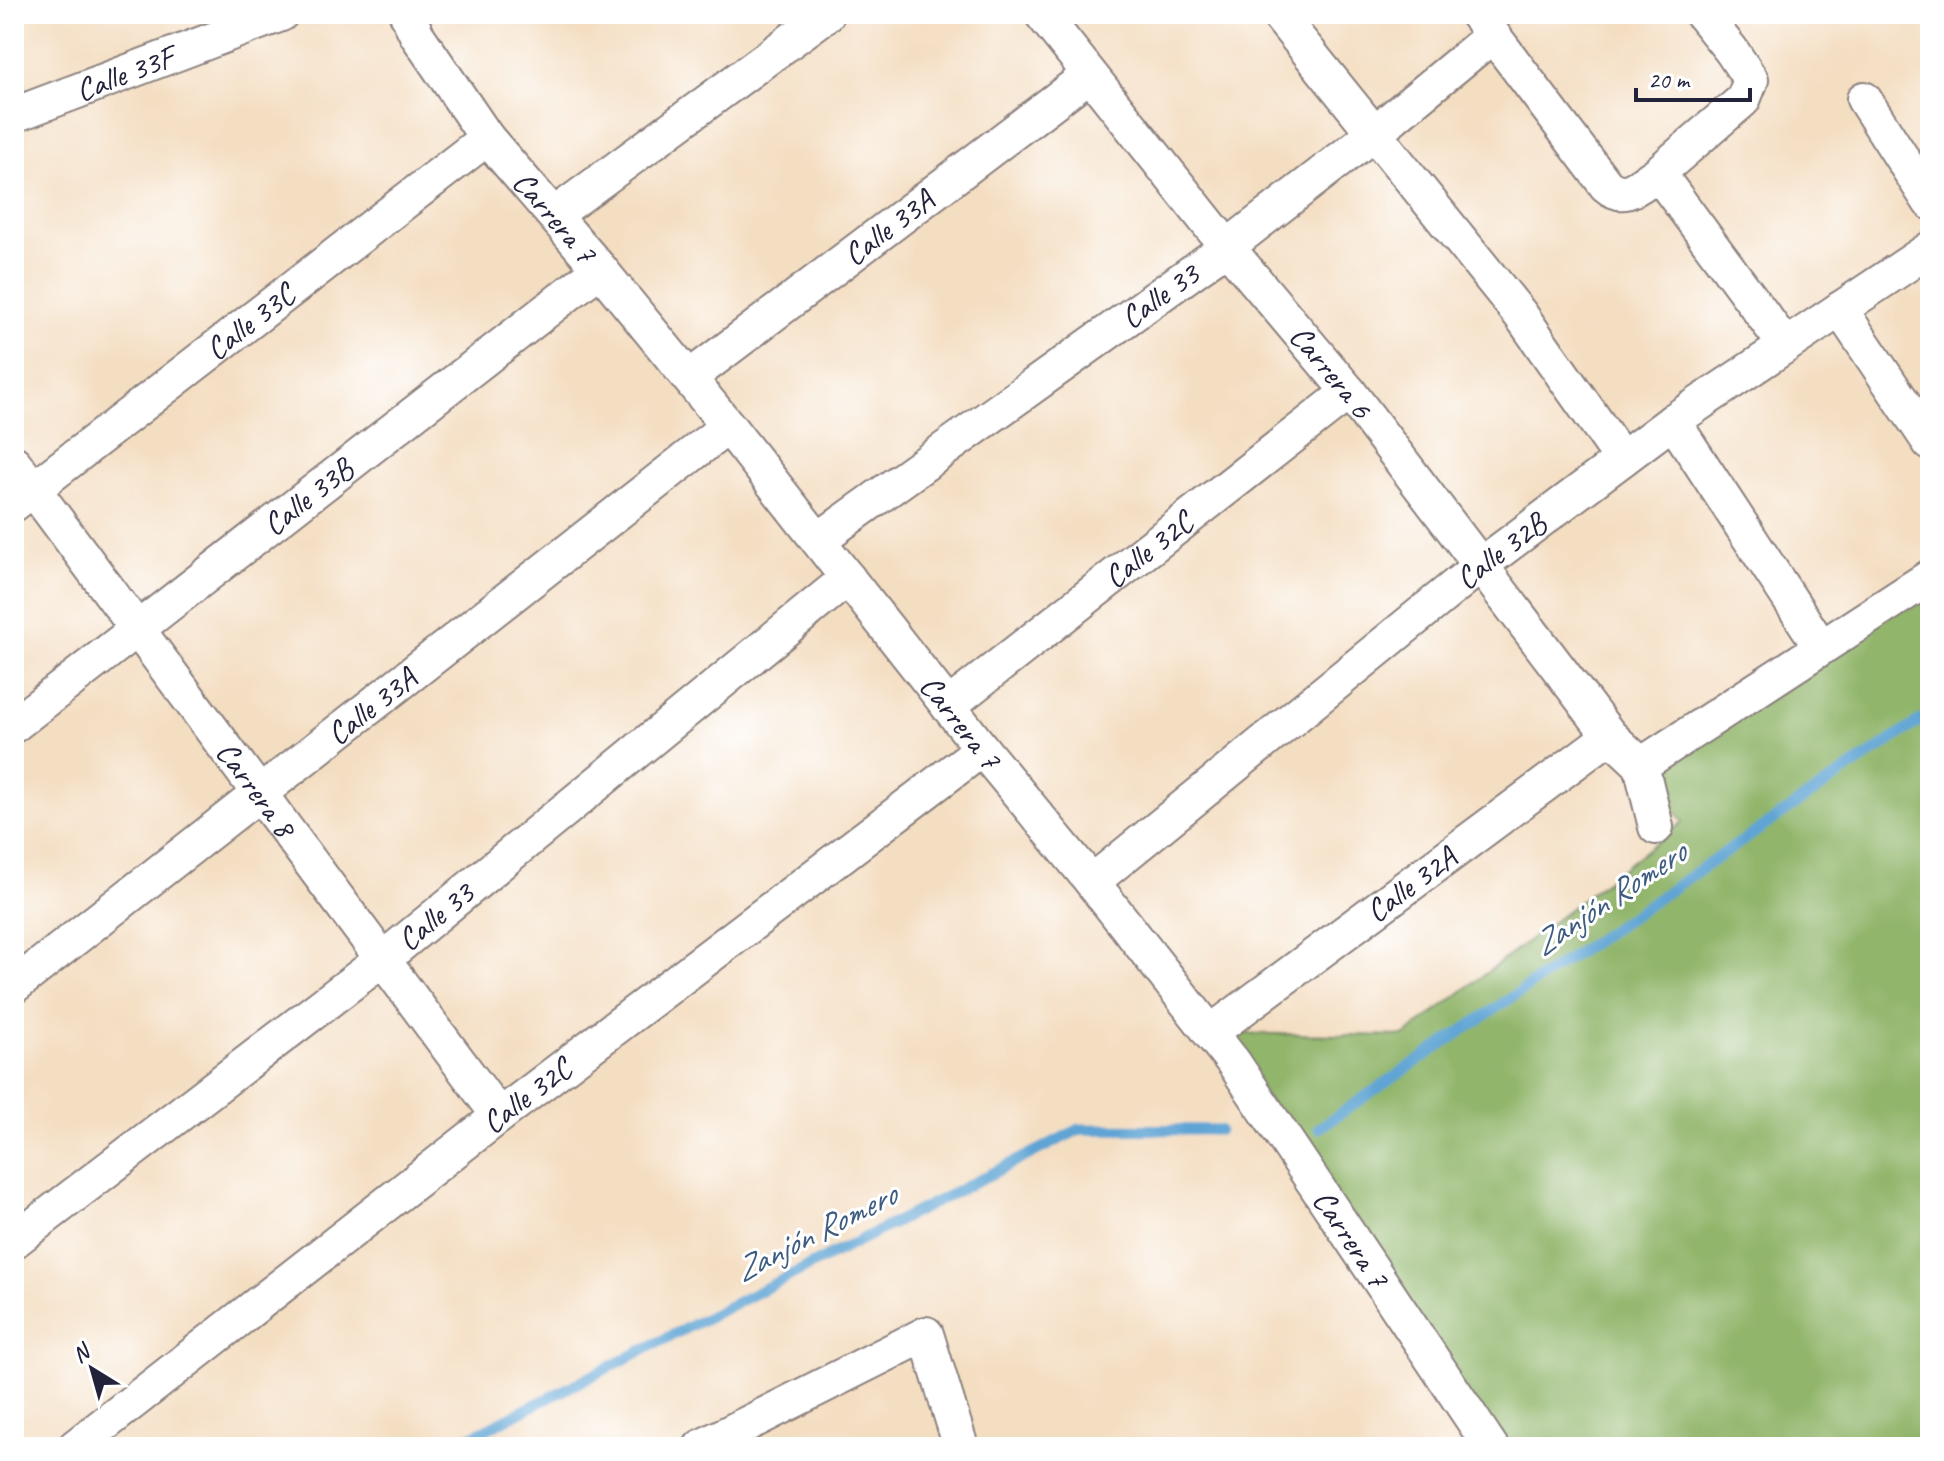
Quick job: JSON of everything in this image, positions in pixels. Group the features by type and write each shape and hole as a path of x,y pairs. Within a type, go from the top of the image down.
{"street":[{"name":"Calle 33F","path":"14,115 281,14"},
{"name":"Carrera 7","path":"407,14 417,35 487,138 600,269 728,426 1243,1076 1491,1447"},
{"path":"554,215 827,14"},
{"name":"Carrera 6","path":"1042,14 1227,247 1349,392 1610,736 1641,765"},
{"path":"1278,14 1520,314 1622,459"},
{"path":"1485,25 1606,185 1615,193 1623,194 1658,173 1743,100 1751,80 1702,14"},
{"name":"Calle 33","path":"818,540 1227,247 1373,134 1485,25"},
{"name":"Calle 33A","path":"689,378 1089,75"},
{"path":"1864,99 1930,202"},
{"name":"Calle 33C","path":"21,485 487,138"},
{"path":"1658,173 1785,345"},
{"name":"Calle 32B","path":"1092,882 1481,565 1673,421 1930,249"},
{"name":"Calle 33B","path":"14,725 600,269"},
{"path":"1840,309 1930,443"},
{"name":"Calle 32C","path":"948,706 1349,392"},
{"path":"1673,421 1821,647"},
{"name":"Calle 33A","path":"14,986 728,426"},
{"name":"Carrera 8","path":"21,485 138,628 499,1116"},
{"path":"1656,827 1641,765 1930,577"},
{"name":"Calle 33","path":"14,1241 383,959 848,578"},
{"name":"Calle 32A","path":"1210,1033 1610,736"},
{"name":"Calle 32C","path":"75,1447 499,1116 982,749"},
{"path":"701,1447 926,1334 961,1447"}],"green space":[{"path":"1930,575 1930,1447 1491,1447 1210,1033 1404,1036 1683,822 1641,765"}],"waterway":[{"name":"Zanjón Romero","path":"1319,1128 1930,714"},
{"name":"Zanjón Romero","path":"451,1447 1080,1129 1219,1130"}]}
